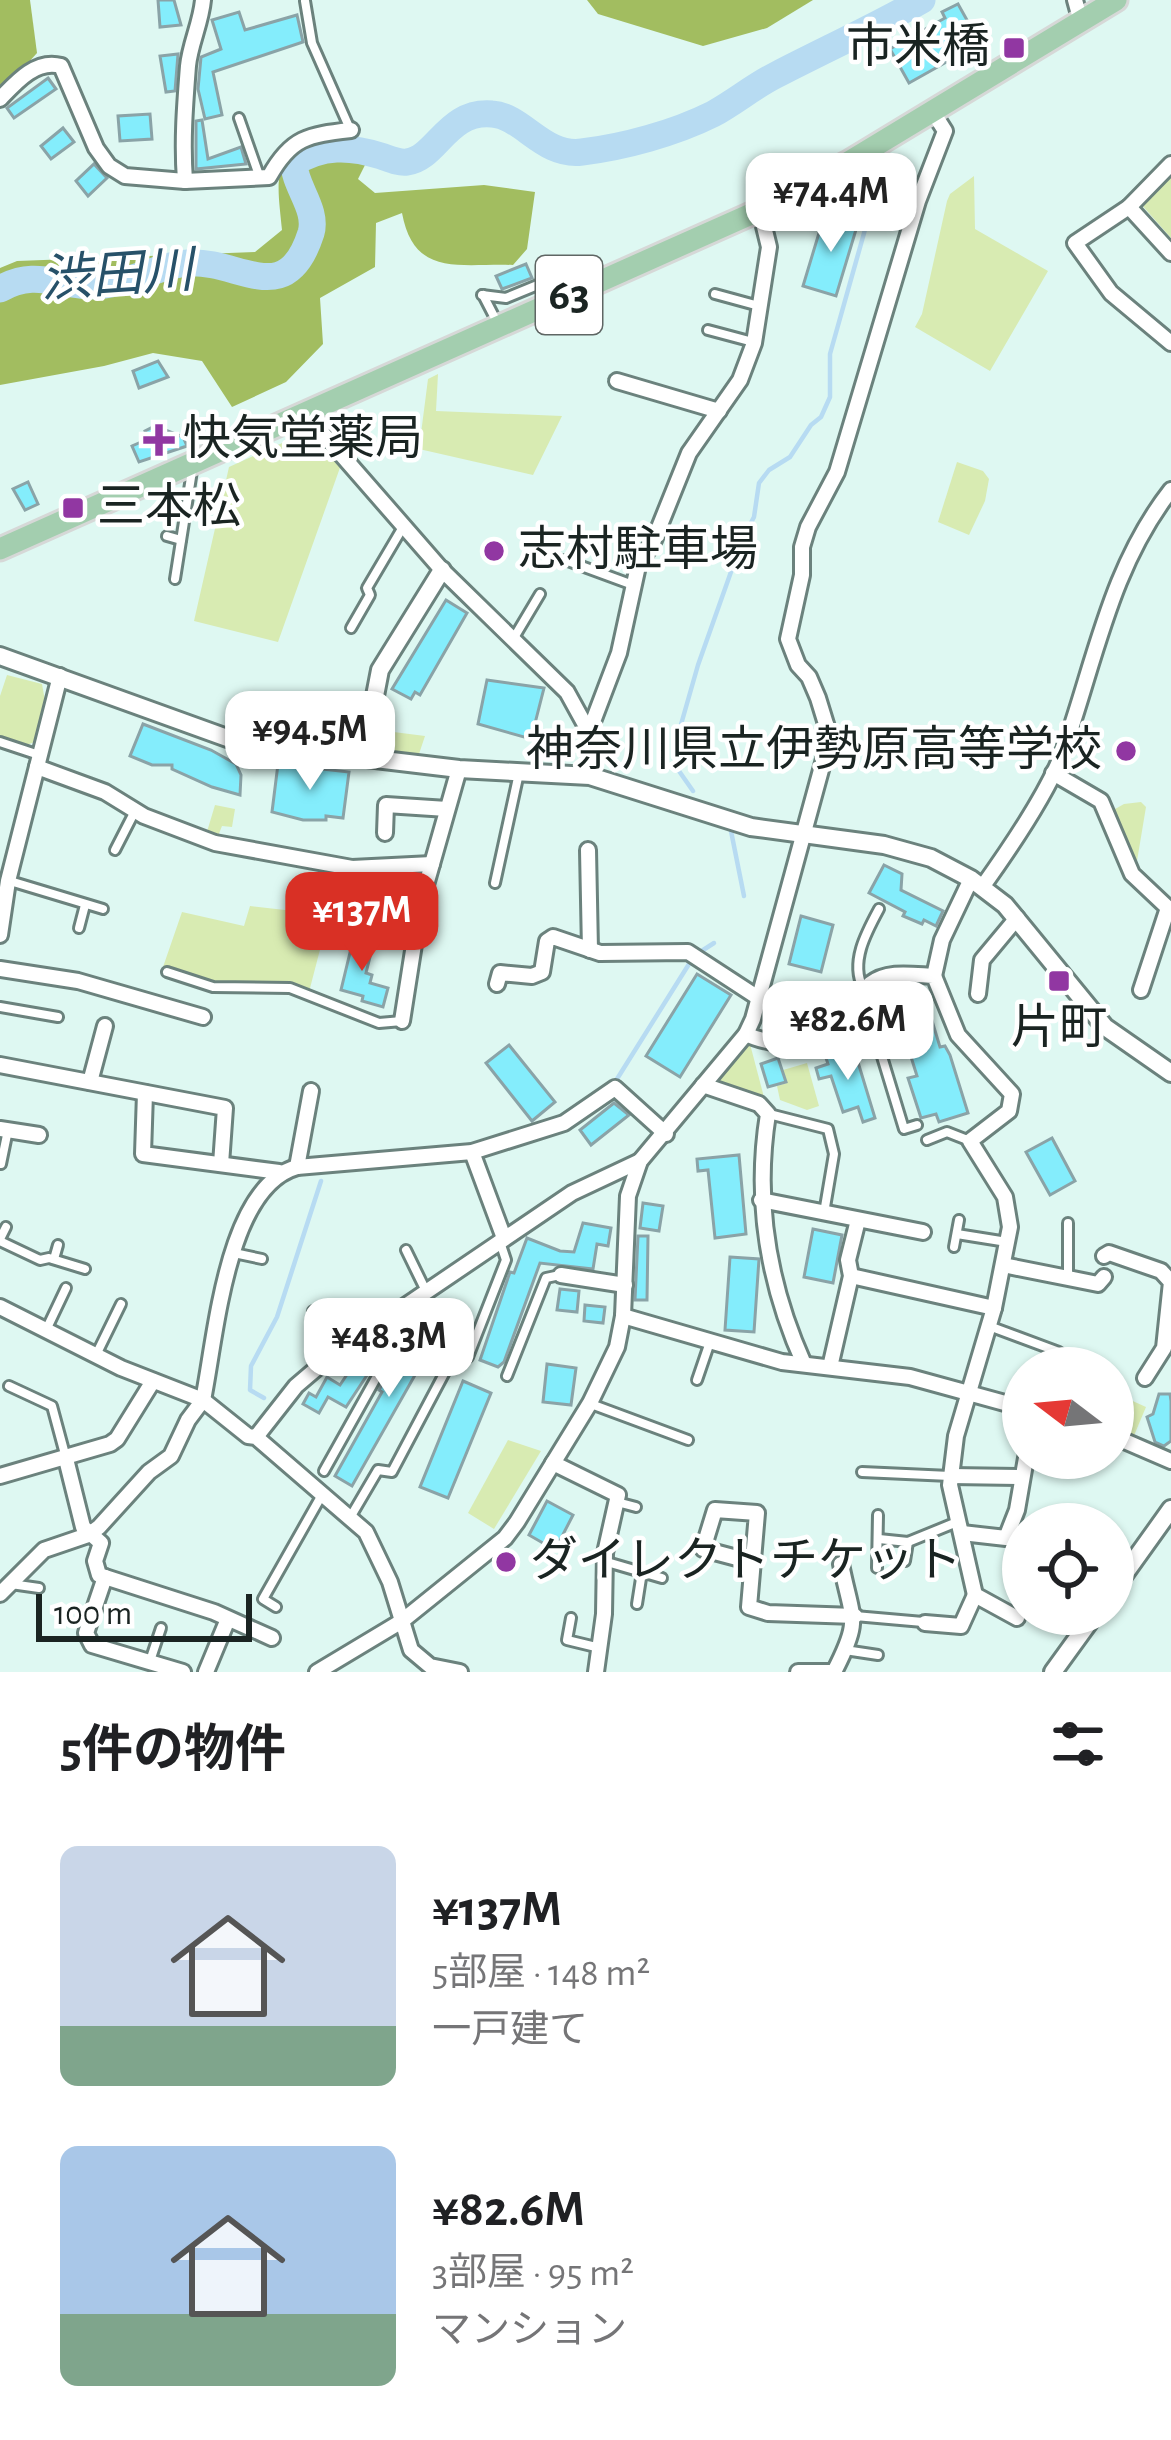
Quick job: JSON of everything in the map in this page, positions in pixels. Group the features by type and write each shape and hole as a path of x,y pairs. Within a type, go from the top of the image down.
{"main road":[{"name":"63","path":"0,549 760,210 933,112 1078,11 1116,0"}],"street":[{"path":"185,181 180,127 188,92 188,61 201,26 203,0"},
{"path":"0,100 39,66 61,66 96,148 109,166 125,176 185,181 269,177 285,150 297,142 351,130"},
{"path":"256,1437 296,1386 330,1357 572,1193 640,1161 746,1034 760,999 830,737 809,677 798,665 788,639 802,574 802,547 837,472 918,201 945,131 933,112"},
{"path":"1171,164 1130,207 1075,243 1111,293 1171,344"},
{"path":"1130,207 1171,253"},
{"path":"590,776 589,732 620,653 632,585 688,453 740,380 754,343 769,248 760,210"},
{"path":"617,381 719,411"},
{"path":"305,413 442,570 566,692 589,732"},
{"path":"925,1623 961,1626 975,1595 951,1476 956,1436 1004,1265 1009,1208 970,1141 1009,1112 1012,1094 958,1035 934,976 942,940 1053,772 1128,558 1171,490"},
{"path":"363,758 380,670 442,570"},
{"path":"0,656 241,743 458,769 590,776 752,826 898,848 944,862 977,882 1016,918 1105,1027 1171,1073"},
{"path":"0,934 8,881 60,676"},
{"path":"39,761 135,811 215,843 352,868 432,864"},
{"path":"402,1021 420,906 458,769"},
{"path":"1053,772 1101,801 1132,874 1168,908 1166,938 1142,990"},
{"path":"385,833 386,805 447,809"},
{"path":"588,850 584,875 590,950"},
{"path":"976,986 982,960 1016,918"},
{"path":"499,972 532,976 542,972 547,941 553,937 600,953 688,952 760,999"},
{"path":"0,969 203,1017"},
{"path":"746,1034 758,1040 823,1039 843,1028 861,993 880,978 934,976"},
{"path":"90,1082 105,1026"},
{"path":"0,1065 225,1108 220,1164"},
{"path":"703,1085 759,1104 767,1114 761,1200 774,1285 804,1364"},
{"path":"145,1094 142,1160 279,1172 472,1151 564,1124 615,1088 666,1134"},
{"path":"297,1167 311,1091"},
{"path":"4,1129 39,1135"},
{"path":"472,1151 502,1239"},
{"path":"317,1672 403,1621 506,1538 613,1359 623,1316 628,1196 640,1161"},
{"path":"5,1589 44,1550 88,1535 148,1472 171,1456 203,1400 239,1228 279,1172"},
{"path":"761,1200 923,1232"},
{"path":"830,1367 851,1276 848,1260 858,1220"},
{"path":"1104,1256 1109,1253 1161,1271 1171,1282 1164,1348 1145,1378"},
{"path":"1004,1265 1098,1284 1104,1277"},
{"path":"561,1275 625,1285"},
{"path":"851,1276 994,1308"},
{"path":"0,1307 203,1400 248,1436 256,1437 366,1532 383,1564 411,1650 419,1659 460,1672"},
{"path":"623,1316 782,1362 910,1377 1002,1402"},
{"path":"0,1476 66,1459 117,1439 153,1381"},
{"path":"1134,1445 1171,1461"},
{"path":"66,1459 83,1527 101,1544 95,1561 99,1575 228,1618 272,1638"},
{"path":"553,1463 617,1493 605,1562 596,1672"},
{"path":"951,1476 1002,1477"},
{"path":"960,1527 1006,1538 1018,1510 1022,1479"},
{"path":"1134,1561 1171,1509"},
{"path":"752,1562 703,1549 715,1510 757,1513 748,1607 768,1613 855,1616"},
{"path":"798,1672 832,1672 845,1650 855,1616 841,1564"},
{"path":"105,1577 86,1633 92,1645 183,1672"},
{"path":"975,1595 1002,1610"},
{"path":"206,1672 228,1618"},
{"path":"1060,1670 1082,1635"}],"lane":[{"path":"305,1 312,43 351,130"},
{"path":"239,118 260,178"},
{"path":"499,327 482,295 506,298 557,278 577,292"},
{"path":"715,294 760,306"},
{"path":"708,330 754,343"},
{"path":"175,579 194,463"},
{"path":"351,628 370,596 367,588 404,526"},
{"path":"167,536 181,540"},
{"path":"565,560 632,585"},
{"path":"512,642 541,594"},
{"path":"0,742 39,761"},
{"path":"495,883 506,844 504,833 518,794 519,771"},
{"path":"115,850 135,811"},
{"path":"8,881 103,909"},
{"path":"79,928 86,905"},
{"path":"879,909 860,952 857,976 904,1130 917,1125"},
{"path":"167,972 213,987 290,988 379,1023 402,1021"},
{"path":"0,1007 58,1017"},
{"path":"767,1114 828,1129 834,1154 824,1213"},
{"path":"1,1164 4,1129"},
{"path":"927,1139 946,1132 970,1141"},
{"path":"954,1247 959,1220"},
{"path":"1068,1278 1069,1223"},
{"path":"6,1226 0,1240 40,1260 54,1259 85,1269"},
{"path":"957,1234 1008,1243"},
{"path":"468,1357 506,1260 502,1239"},
{"path":"54,1259 58,1245"},
{"path":"406,1250 426,1291"},
{"path":"233,1252 262,1259"},
{"path":"1104,1256 1104,1277"},
{"path":"507,1376 546,1278 561,1275"},
{"path":"47,1328 66,1288"},
{"path":"97,1353 121,1304"},
{"path":"324,1472 404,1328 406,1317 401,1308"},
{"path":"313,1311 330,1357"},
{"path":"989,1326 1046,1347"},
{"path":"697,1380 710,1341"},
{"path":"352,1516 378,1470 392,1472 445,1372"},
{"path":"9,1386 52,1406 66,1459"},
{"path":"590,1403 688,1440"},
{"path":"862,1472 951,1476"},
{"path":"873,1486 874,1473"},
{"path":"263,1599 324,1492"},
{"path":"617,1502 635,1507"},
{"path":"877,1568 878,1515"},
{"path":"879,1539 908,1542 960,1527"},
{"path":"905,1561 908,1542"},
{"path":"282,1543 292,1550"},
{"path":"605,1562 662,1578"},
{"path":"637,1604 642,1572"},
{"path":"5,1589 39,1588"},
{"path":"254,1593 276,1607"},
{"path":"855,1616 925,1623"},
{"path":"572,1618 567,1642 600,1648"},
{"path":"149,1663 161,1628"},
{"path":"845,1650 878,1655"}],"green space":[{"path":"0,0 30,0 37,53 0,94"},
{"path":"587,0 813,0 767,28 703,46 598,14"},
{"path":"329,139 349,139 366,163 358,179 375,193 484,185 535,192 527,249 513,265 442,263 417,248 402,213 376,223 375,267 320,298 323,344 286,382 232,407 202,361 153,353 0,385 0,268 17,261 255,252 282,230 279,182 286,160"},
{"path":"1171,170 1171,238 1140,203"},
{"path":"974,176 975,229 1048,271 990,371 915,327 947,201"},
{"path":"438,374 436,411 562,416 533,475 419,449 428,379"},
{"path":"311,430 342,462 278,642 194,621 229,467"},
{"path":"957,462 983,471 989,479 985,501 969,535 938,522"},
{"path":"7,675 42,684 45,701 35,742 26,745 0,736 0,696"},
{"path":"378,730 425,736 419,754 375,749"},
{"path":"1141,802 1146,807 1135,873 1108,813"},
{"path":"215,805 235,809 232,827 222,826 218,836 206,835"},
{"path":"250,906 329,915 309,992 284,983 208,982 163,967 182,912 244,926"},
{"path":"747,1042 765,1101 720,1085 717,1077"},
{"path":"807,1063 819,1106 807,1110 780,1100 777,1086 787,1083 783,1070"},
{"path":"1134,1402 1146,1407 1134,1436"},
{"path":"508,1440 541,1451 494,1529 468,1513"}],"building":[{"path":"158,0 174,0 181,25 160,27"},
{"path":"958,4 977,38 963,46 966,51 909,83 890,49 945,18 942,12"},
{"path":"239,12 245,30 297,15 303,42 213,72 222,115 205,119 198,89 201,57 221,49 212,20"},
{"path":"178,54 175,91 166,92 160,56"},
{"path":"48,78 56,89 14,118 7,108"},
{"path":"150,114 152,139 120,141 118,116"},
{"path":"202,120 208,159 241,147 246,164 196,169 196,121"},
{"path":"63,128 74,142 51,159 41,146"},
{"path":"94,164 107,178 88,196 76,181"},
{"path":"825,213 858,223 836,296 803,286"},
{"path":"526,264 532,278 502,289 496,276"},
{"path":"158,361 168,377 139,388 133,371"},
{"path":"155,426 183,437 187,446 139,462 132,446 148,439 145,431"},
{"path":"28,482 38,504 25,510 13,489"},
{"path":"446,600 467,613 420,695 415,692 411,699 392,689"},
{"path":"487,680 544,688 531,739 478,724"},
{"path":"143,724 236,764 240,795 212,787 172,765 152,765 130,756"},
{"path":"278,764 349,772 343,818 303,820 272,812"},
{"path":"884,865 902,874 901,890 943,911 936,926 903,916 905,912 869,893"},
{"path":"801,916 833,925 821,972 789,964"},
{"path":"354,936 374,941 366,973 372,975 370,983 388,988 383,1007 341,990"},
{"path":"697,974 731,995 680,1077 646,1056"},
{"path":"923,991 968,1113 939,1122 936,1114 921,1118 908,1078 917,1076 892,996"},
{"path":"509,1045 555,1102 532,1121 486,1063"},
{"path":"854,1049 875,1118 863,1122 858,1107 843,1112 831,1076 819,1079 816,1068 828,1064 826,1058"},
{"path":"778,1058 786,1082 768,1087 761,1064"},
{"path":"614,1103 629,1115 591,1145 580,1130"},
{"path":"1052,1138 1075,1181 1050,1195 1026,1152"},
{"path":"739,1155 746,1234 715,1238 708,1170 698,1171 697,1159"},
{"path":"643,1203 663,1206 659,1231 640,1228"},
{"path":"583,1223 611,1228 608,1246 597,1244 593,1269 540,1263 504,1362 498,1367 480,1360 510,1272 514,1273 527,1238 574,1252"},
{"path":"813,1229 842,1235 833,1283 804,1277"},
{"path":"638,1236 648,1236 647,1300 635,1300"},
{"path":"730,1257 759,1259 754,1332 725,1330"},
{"path":"560,1289 579,1291 577,1312 557,1310"},
{"path":"585,1305 605,1307 603,1323 584,1321"},
{"path":"428,1314 444,1324 352,1486 335,1476 391,1368 395,1371"},
{"path":"362,1352 377,1360 346,1407 328,1397 319,1413 303,1404 309,1393 316,1397 327,1377 340,1385"},
{"path":"547,1364 576,1368 571,1405 543,1402"},
{"path":"463,1381 491,1393 448,1498 420,1487"},
{"path":"1159,1394 1170,1394 1171,1401 1171,1441 1164,1446 1155,1442 1147,1417 1153,1414"},
{"path":"547,1501 573,1515 555,1550 529,1535"}],"waterway":[{"name":"渋田川","path":"0,289 33,279 102,285 188,263 275,276 301,257 311,233 311,215 294,163 305,157 347,149 407,162 427,152 464,119 492,114 568,152 632,143 713,114 768,79 922,0"},
{"path":"693,791 679,771 674,749 698,665 754,517 759,483 790,457 821,417 830,397 830,354 877,187"},
{"path":"731,831 744,896"},
{"path":"700,952 714,943"},
{"path":"617,1079 689,964"},
{"path":"264,1398 250,1390 251,1366 277,1317 321,1181"}],"place":[{"name":"市米橋","path":"1014,48"},
{"name":"快気堂薬局","path":"159,440"},
{"name":"三本松","path":"73,508"},
{"name":"志村駐車場","path":"494,551"},
{"name":"神奈川県立伊勢原高等学校","path":"1126,751"},
{"name":"片町","path":"1059,981"},
{"name":"ダイレクトチケット","path":"506,1562"}]}
